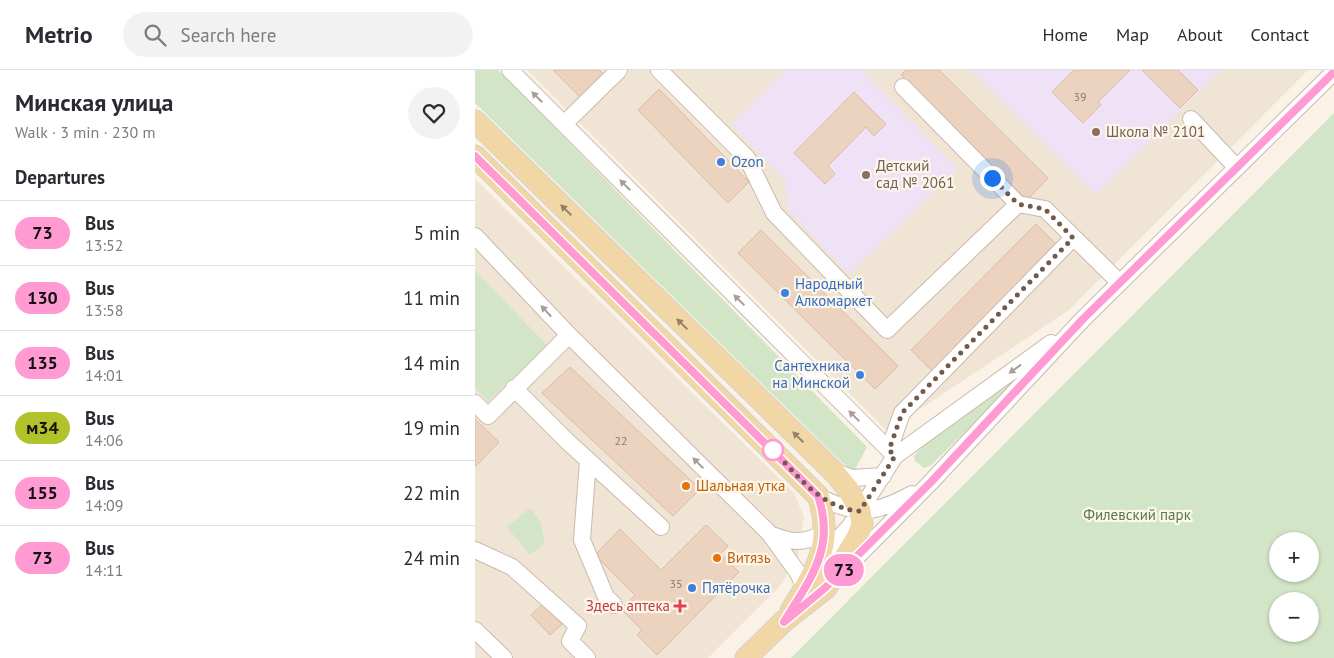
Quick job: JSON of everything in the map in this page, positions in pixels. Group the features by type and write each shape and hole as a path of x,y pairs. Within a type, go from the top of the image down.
{"main road":[{"path":"475,121 833,471 853,496 860,511 860,530 815,588 784,622 746,658"},
{"path":"475,156 818,496 823,512 825,533 815,588"}],"street":[{"path":"510,70 892,453"},
{"path":"564,124 619,70"},
{"path":"659,70 747,158 774,213 887,330 1018,204"},
{"path":"476,238 569,335 770,534 798,573 815,588 931,482 1083,319 1334,72"},
{"path":"903,87 1018,204 1045,209 1120,284"},
{"path":"1191,118 1237,168"},
{"path":"821,559 860,511 883,476 892,453 902,413 1062,256 1073,238"},
{"path":"892,453 1083,319"},
{"path":"475,403 488,416 569,335"},
{"path":"514,388 661,527"},
{"path":"588,460 582,540 606,597 614,604"},
{"path":"833,471 852,478 883,476"},
{"path":"818,496 842,508 871,511 887,507 931,482"},
{"path":"770,534 788,542 805,540 825,533"},
{"path":"475,550 512,567 578,626 570,641 587,658"},
{"path":"475,630 504,658"}],"shaded area":[{"path":"527,70 1308,70 1069,310 887,431"},
{"name":"Детский сад № 2061","path":"787,70 861,70 958,169 849,274 788,210 785,180 731,124"},
{"name":"Школа № 2101","path":"971,70 1221,70 1096,195"},
{"path":"475,179 794,493 804,517 798,556 780,586 708,658 475,658"}],"green space":[{"path":"475,70 498,70 867,447 853,473 475,103"},
{"name":"Филевский парк","path":"1334,113 1334,658 791,658"},
{"path":"475,271 547,345 488,401 475,387"},
{"path":"1018,371 1025,374 930,466 924,468 915,461 914,456 928,440"},
{"path":"530,508 540,521 545,543 530,555 507,527"}],"building":[{"path":"553,70 599,70 604,74 581,98"},
{"path":"906,70 939,70 1048,178 1027,200 901,75"},
{"path":"1074,70 1130,70 1098,102 1101,105 1083,123 1052,92"},
{"path":"1142,70 1178,70 1198,90 1180,108"},
{"path":"659,89 749,182 728,203 638,110"},
{"path":"854,92 886,124 874,136 866,127 828,166 835,174 825,184 794,153"},
{"path":"1036,224 1058,246 933,372 911,350"},
{"path":"761,230 898,366 875,389 738,253"},
{"path":"570,367 700,489 673,516 542,393"},
{"path":"475,419 499,442 476,466 475,465"},
{"path":"706,525 728,546 720,554 739,572 657,655 637,635 642,630 621,609 635,595 595,555 620,529 661,570"},
{"path":"544,603 562,624 550,635 531,615"}],"bus line":[{"name":"73","path":"475,156 818,496 825,526 825,542 821,559 784,622 812,601 931,482 1083,319 1334,72"}],"place":[{"name":"Школа № 2101","path":"1096,132"},
{"name":"Ozon","path":"721,162"},
{"name":"Детский сад № 2061","path":"866,175"},
{"name":"Народный Алкомаркет","path":"785,293"},
{"name":"Сантехника на Минской","path":"860,375"},
{"name":"Шальная утка","path":"686,486"},
{"name":"Витязь","path":"717,558"},
{"name":"Пятёрочка","path":"692,588"},
{"name":"Здесь аптека","path":"680,606"}],"route":[{"path":"773,450 818,496 842,508 860,511 895,456 889,450 902,413 1073,238 1045,209 1018,204 992,178"}]}
